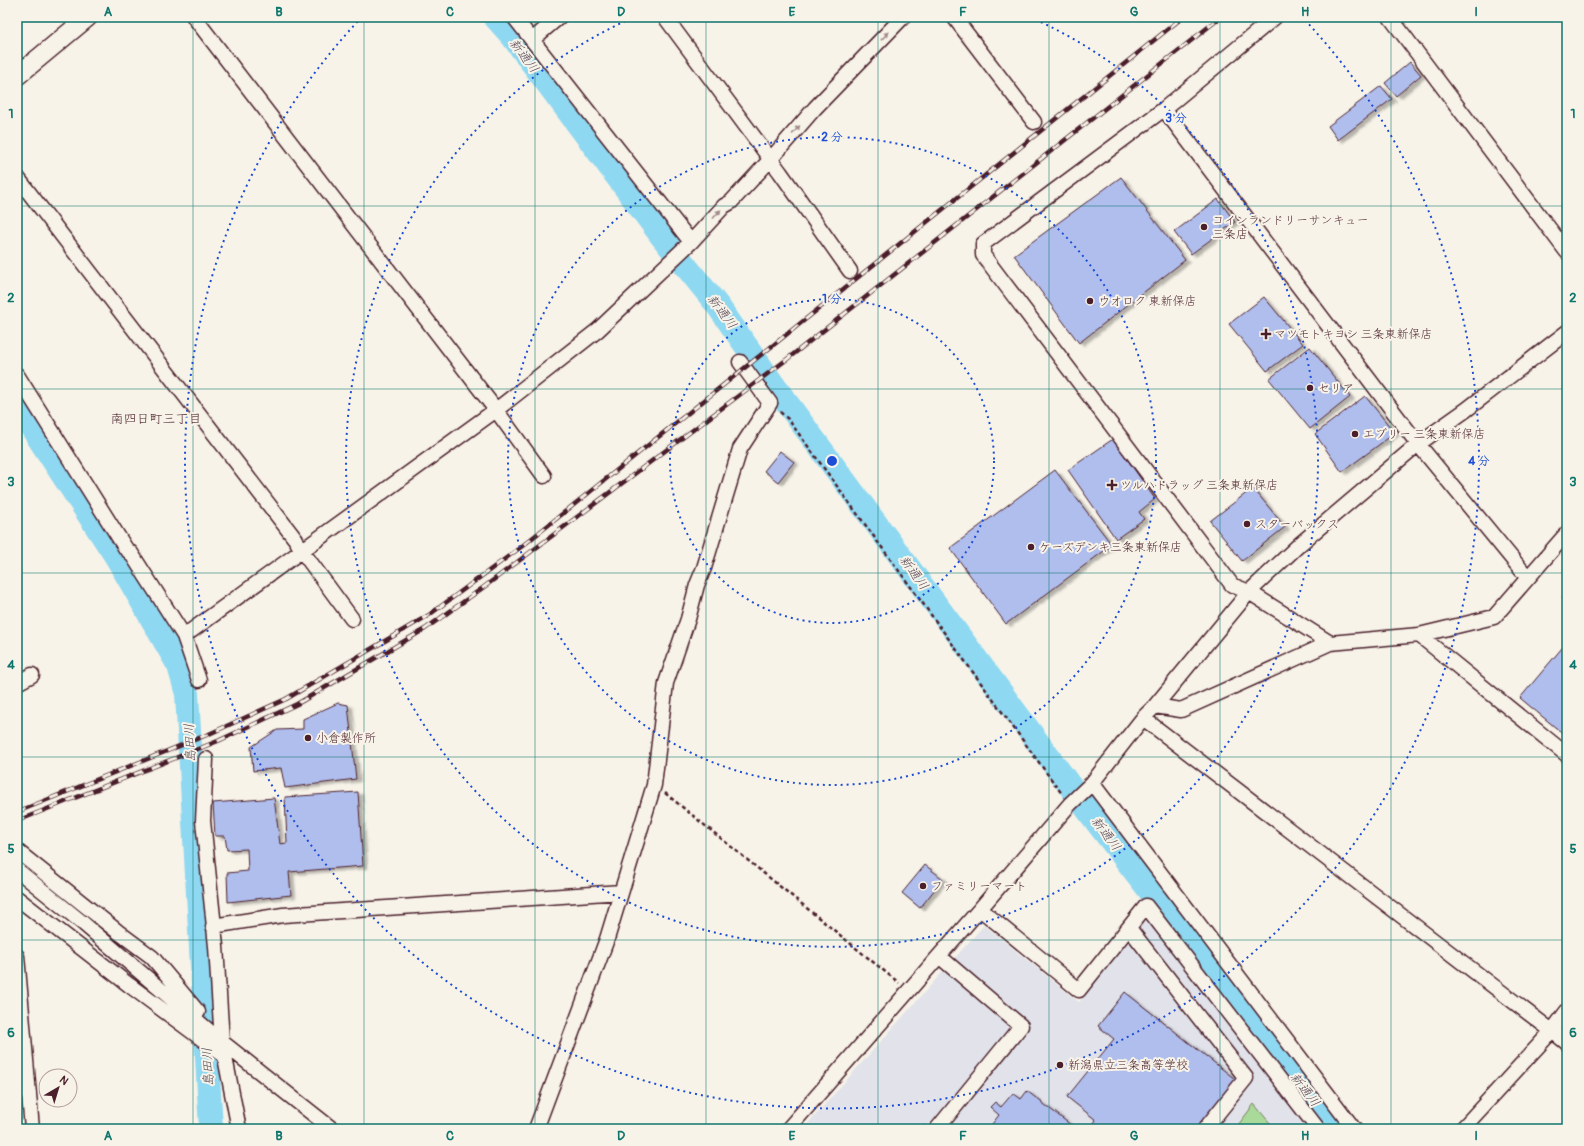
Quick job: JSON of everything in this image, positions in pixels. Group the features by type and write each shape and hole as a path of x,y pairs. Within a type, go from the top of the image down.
{"main road":[{"path":"17,76 88,17"}],"street":[{"path":"194,17 496,410 544,476"},
{"path":"514,17 691,242"},
{"path":"532,40 559,17"},
{"path":"664,17 850,271"},
{"path":"184,636 496,410 598,330 691,242 724,206 731,202 815,108 903,17"},
{"path":"954,17 1034,122"},
{"path":"1275,17 1164,109 983,244 983,255 1232,585 1249,592 1330,643"},
{"path":"1390,17 1567,252"},
{"path":"1164,109 1418,444 1528,578"},
{"path":"17,177 296,540 302,551 352,619"},
{"path":"788,1129 980,909 1071,802 1088,786 1249,592 1300,544 1418,444 1466,410 1567,332"},
{"path":"536,1129 607,939 654,785 666,683 688,619 697,585 704,568 740,449 770,402 740,362"},
{"path":"17,375 126,549 131,552 184,636 199,680"},
{"path":"1155,706 1181,710 1330,643 1418,635 1494,617 1567,533"},
{"path":"1418,635 1567,754"},
{"path":"17,683 32,675"},
{"path":"1143,718 1567,1043"},
{"path":"206,759 204,821 216,946 222,1042 239,1129"},
{"path":"1088,786 1354,1129"},
{"path":"17,851 117,932 152,957 222,1042"},
{"path":"17,870 84,924 222,1042 332,1129"},
{"path":"213,926 283,915 621,892"},
{"path":"17,898 225,1056"},
{"path":"980,909 1079,990 1146,906 1318,1129"},
{"path":"1129,928 1246,1078 1205,1129"},
{"path":"17,956 32,1129"},
{"path":"937,1129 1021,1026 939,956"},
{"path":"1462,1129 1552,1031 1567,1011"}],"path":[{"path":"770,402 788,419 1071,802"},
{"path":"654,785 908,990"}],"shaded area":[{"name":"新潟県立三条高等学校","path":"1150,920 1309,1129 803,1129 984,925 1079,1002 1143,921"}],"green space":[{"path":"1254,1104 1275,1129 1235,1129"}],"building":[{"path":"1410,62 1421,75 1396,96 1385,83"},
{"path":"1381,86 1392,99 1338,140 1328,126"},
{"name":"ウオロク 東新保店","path":"1121,177 1185,260 1079,343 1014,255"},
{"name":"コインランドリーサンキュー 三条店","path":"1218,199 1235,222 1191,254 1174,232"},
{"name":"マツモトキヨシ 三条東新保店","path":"1264,297 1303,344 1267,371 1229,324"},
{"name":"セリア","path":"1310,347 1350,397 1310,429 1269,379"},
{"name":"エブリー 三条東新保店","path":"1365,396 1395,433 1342,472 1315,434"},
{"name":"ツルハドラッグ 三条東新保店","path":"1113,439 1155,499 1139,512 1144,519 1116,539 1068,470"},
{"path":"780,451 794,462 778,482 764,471"},
{"name":"ケーズデンキ三条東新保店","path":"1055,470 1112,545 1006,624 950,548"},
{"name":"スターバックス","path":"1253,488 1285,527 1242,561 1210,521"},
{"path":"1567,548 1567,557 1562,553"},
{"path":"1567,591 1567,601 1562,597"},
{"path":"1567,642 1567,737 1520,698"},
{"name":"小倉製作所","path":"338,703 348,705 356,779 285,788 281,768 253,771 251,747 277,730 303,729 303,719"},
{"path":"358,792 363,866 289,872 291,895 228,902 227,873 248,871 247,849 227,850 225,836 215,836 213,803 274,798 280,844 287,843 285,797"},
{"name":"ファミリーマート","path":"925,865 943,879 920,908 902,893"},
{"path":"1125,992 1240,1083 1203,1129 1130,1129 1127,1126 1125,1129 1096,1129 1092,1126 1096,1120 1067,1097 1114,1039 1098,1026"},
{"path":"1027,1091 1076,1129 989,1128 999,1115 990,1107 995,1102 1001,1107 1013,1093 1021,1099"},
{"path":"923,1125 928,1129 920,1129"}],"waterway":[{"name":"新通川","path":"495,17 512,36 663,238 718,306 775,387 1096,821 1334,1129"},
{"name":"島田川","path":"17,405 117,558 179,666 187,694 211,1129"}],"railway":[{"path":"17,812 209,734 286,699 429,615 521,547 1183,17"},
{"path":"17,821 218,741 297,704 425,629 484,587 786,360 1221,17"}],"place":[{"name":"コインランドリーサンキュー 三条店","path":"1204,227"},
{"name":"ウオロク 東新保店","path":"1090,301"},
{"name":"マツモトキヨシ 三条東新保店","path":"1266,334"},
{"name":"セリア","path":"1310,388"},
{"name":"エブリー 三条東新保店","path":"1355,434"},
{"name":"ツルハドラッグ 三条東新保店","path":"1112,485"},
{"name":"スターバックス","path":"1247,524"},
{"name":"ケーズデンキ三条東新保店","path":"1031,547"},
{"name":"小倉製作所","path":"308,738"},
{"name":"ファミリーマート","path":"923,886"},
{"name":"新潟県立三条高等学校","path":"1060,1065"}],"district":[{"name":"南四日町三丁目","path":"156,419"}]}
